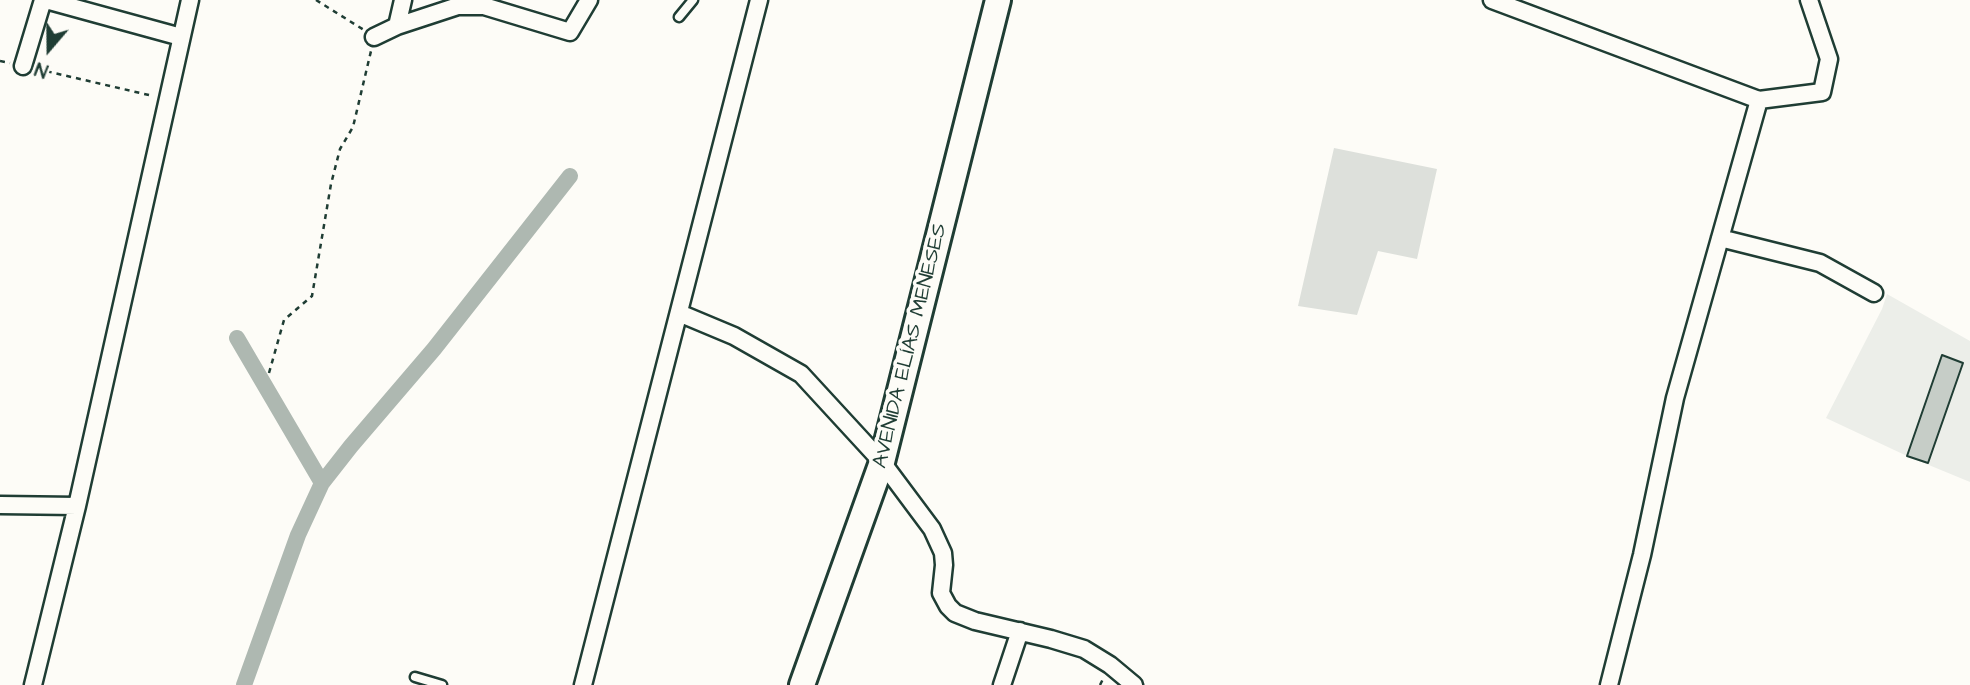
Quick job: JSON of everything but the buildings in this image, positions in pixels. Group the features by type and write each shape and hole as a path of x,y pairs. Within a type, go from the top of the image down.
{"main road":[{"name":"AVENIDA ELÍAS MENESES","path":"802,685 883,462 998,0"}],"street":[{"path":"23,66 44,0 181,37"},
{"path":"33,685 77,506 190,0"},
{"path":"397,26 403,0"},
{"path":"374,37 397,26 457,6 484,6 570,32 589,0"},
{"path":"583,685 760,0"},
{"path":"1492,0 1759,100 1822,92 1829,60 1809,0"},
{"path":"1609,685 1642,555 1675,398 1759,100"},
{"path":"1720,238 1820,263 1874,293"},
{"path":"679,313 734,336 801,374 883,462 932,529 943,553 941,593 948,606 956,613 975,621 1084,649 1110,665 1134,685"},
{"path":"0,505 77,506"},
{"path":"1002,685 1020,631"}],"lane":[{"path":"679,17 693,0"},
{"path":"415,677 442,685"}],"path":[{"path":"269,373 284,320 312,296 331,184 340,149 353,127 374,37 316,0"},
{"path":"0,61 167,99"}],"shaded area":[{"path":"1334,148 1437,169 1417,259 1378,251 1357,315 1298,306"},
{"path":"1887,294 1970,341 1970,482 1826,418 1882,309"}],"waterway":[{"path":"244,685 298,535 322,483 434,349 570,176"},
{"path":"237,338 322,483"}]}
